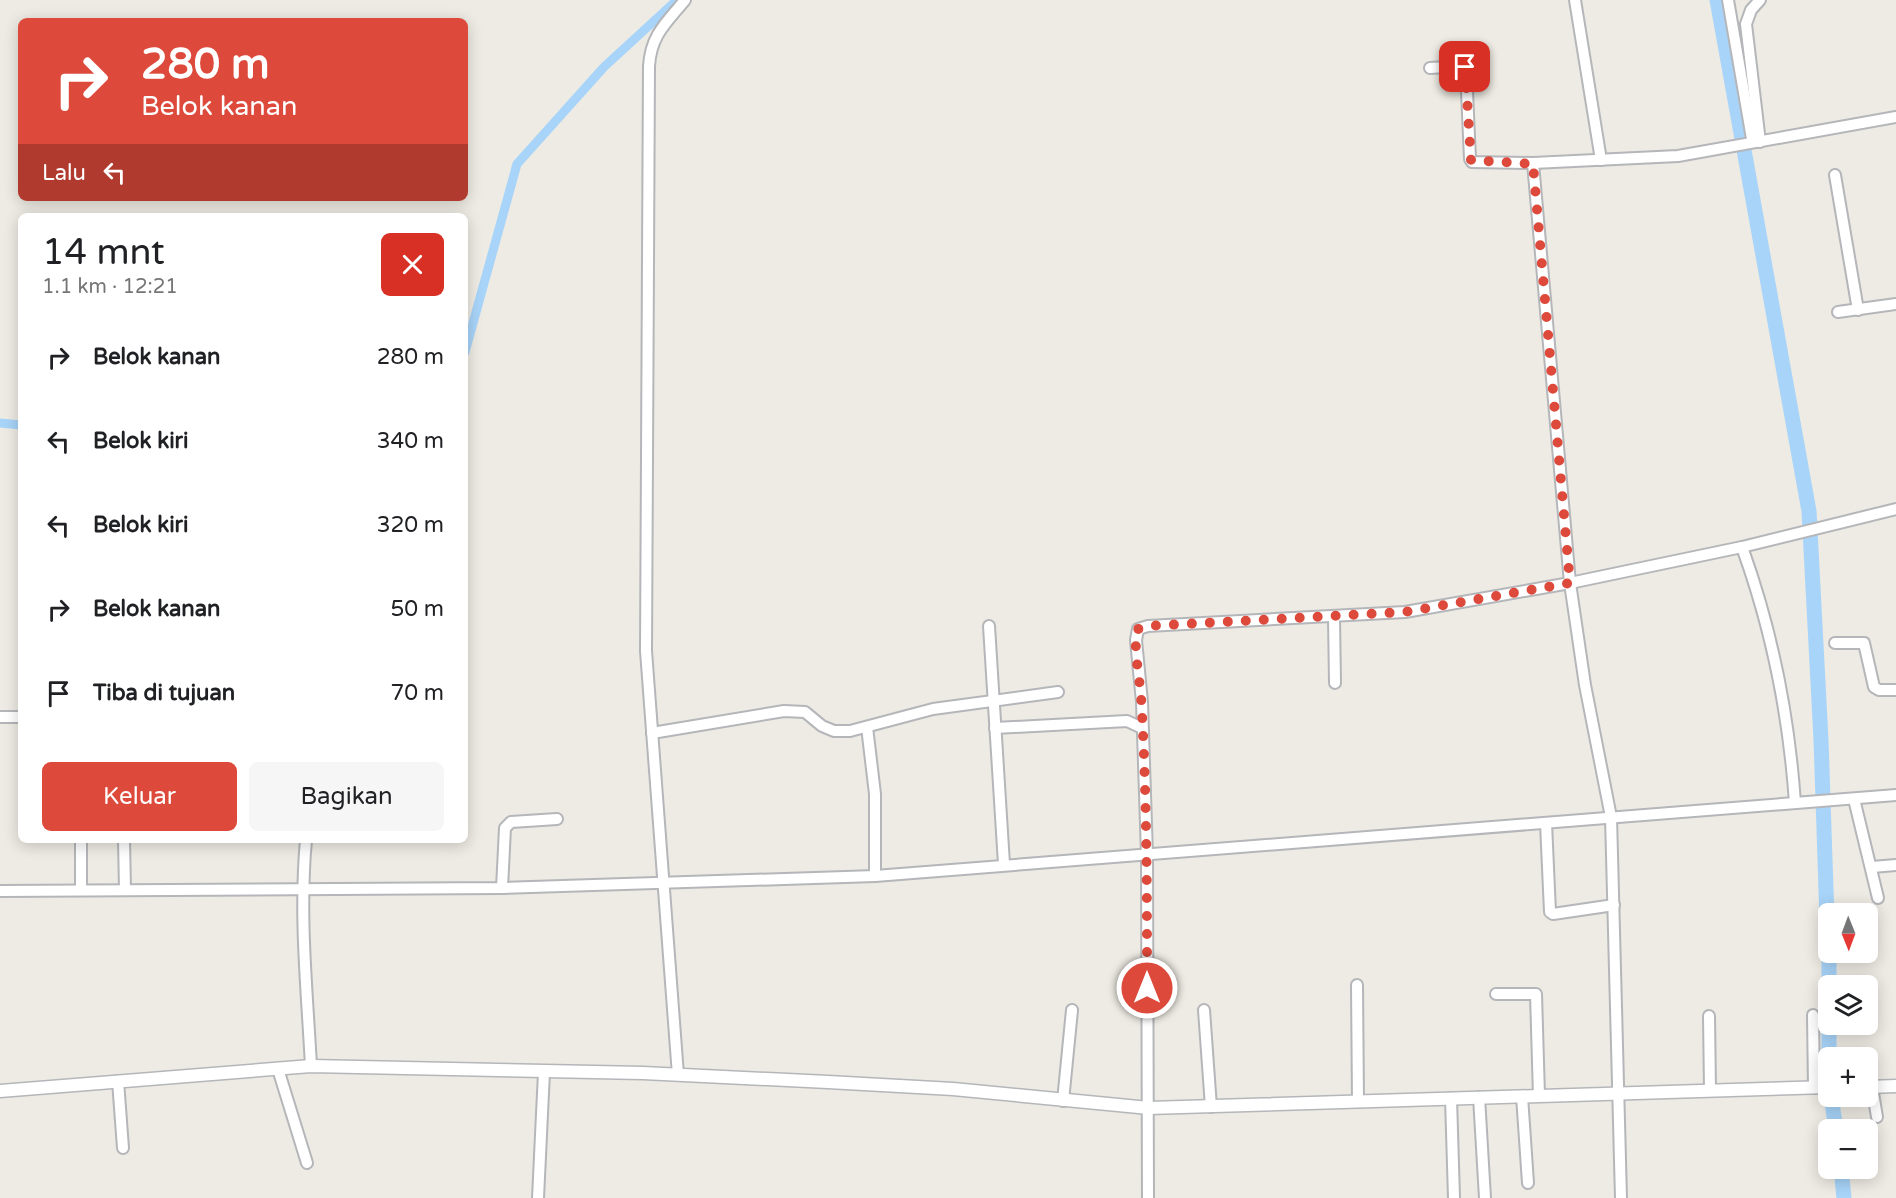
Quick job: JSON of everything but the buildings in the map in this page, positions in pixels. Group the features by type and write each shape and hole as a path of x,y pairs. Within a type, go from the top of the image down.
{"street":[{"path":"678,1075 646,651 649,66 651,48 657,36 685,0"},
{"path":"1575,0 1600,160"},
{"path":"1728,0 1753,143"},
{"path":"1753,143 1746,24 1751,10 1760,0"},
{"path":"1430,68 1465,67 1469,63 1470,54"},
{"path":"1465,67 1471,160 1533,164 1678,156 1896,117"},
{"path":"1533,164 1570,583 1587,695 1611,817 1621,1198"},
{"path":"1835,175 1858,310"},
{"path":"1838,312 1896,303"},
{"path":"1148,1198 1147,855 1136,640 1138,629 1148,626 1334,618 1405,612 1570,583 1742,547 1896,509"},
{"path":"1742,547 1768,632 1779,678 1792,756 1795,803"},
{"path":"1334,618 1335,683"},
{"path":"989,626 1005,864"},
{"path":"1835,643 1864,643 1874,687 1879,690 1896,690"},
{"path":"652,733 784,711 805,712 822,726 834,731 867,727 933,709 1058,692"},
{"path":"0,717 18,717"},
{"path":"995,728 1126,721 1142,728"},
{"path":"867,727 875,794 875,876"},
{"path":"0,891 502,888 875,876 1896,795"},
{"path":"1854,799 1862,842 1872,867 1878,898"},
{"path":"502,888 505,828 511,822 557,819"},
{"path":"1546,823 1552,914 1614,905"},
{"path":"81,843 81,890"},
{"path":"124,843 125,890"},
{"path":"306,843 301,890 311,1066"},
{"path":"1872,867 1896,865"},
{"path":"1357,985 1358,1102"},
{"path":"1496,994 1536,994 1539,1096"},
{"path":"1063,1101 1072,1010"},
{"path":"1204,1010 1211,1107"},
{"path":"1813,1015 1818,1066"},
{"path":"1709,1016 1710,1090"},
{"path":"0,1090 311,1066 420,1066 678,1075 953,1089 1149,1108 1818,1087"},
{"path":"278,1069 307,1163"},
{"path":"538,1198 544,1072"},
{"path":"118,1081 123,1148"},
{"path":"1878,1087 1896,1086"},
{"path":"1521,1096 1528,1182"},
{"path":"1479,1097 1485,1198"},
{"path":"1451,1098 1454,1198"},
{"path":"1875,1107 1877,1117"}],"waterway":[{"path":"468,341 517,164 604,67 677,0"},
{"path":"1717,0 1809,511 1826,903"},
{"path":"0,423 18,425"},
{"path":"1829,963 1829,975"},
{"path":"1829,1035 1829,1047"},
{"path":"1833,1107 1834,1119"},
{"path":"1842,1179 1844,1198"}],"route":[{"path":"1147,988 1147,855 1142,702 1136,640 1138,629 1148,626 1334,618 1405,612 1570,583 1533,164 1472,162 1465,67"}]}
